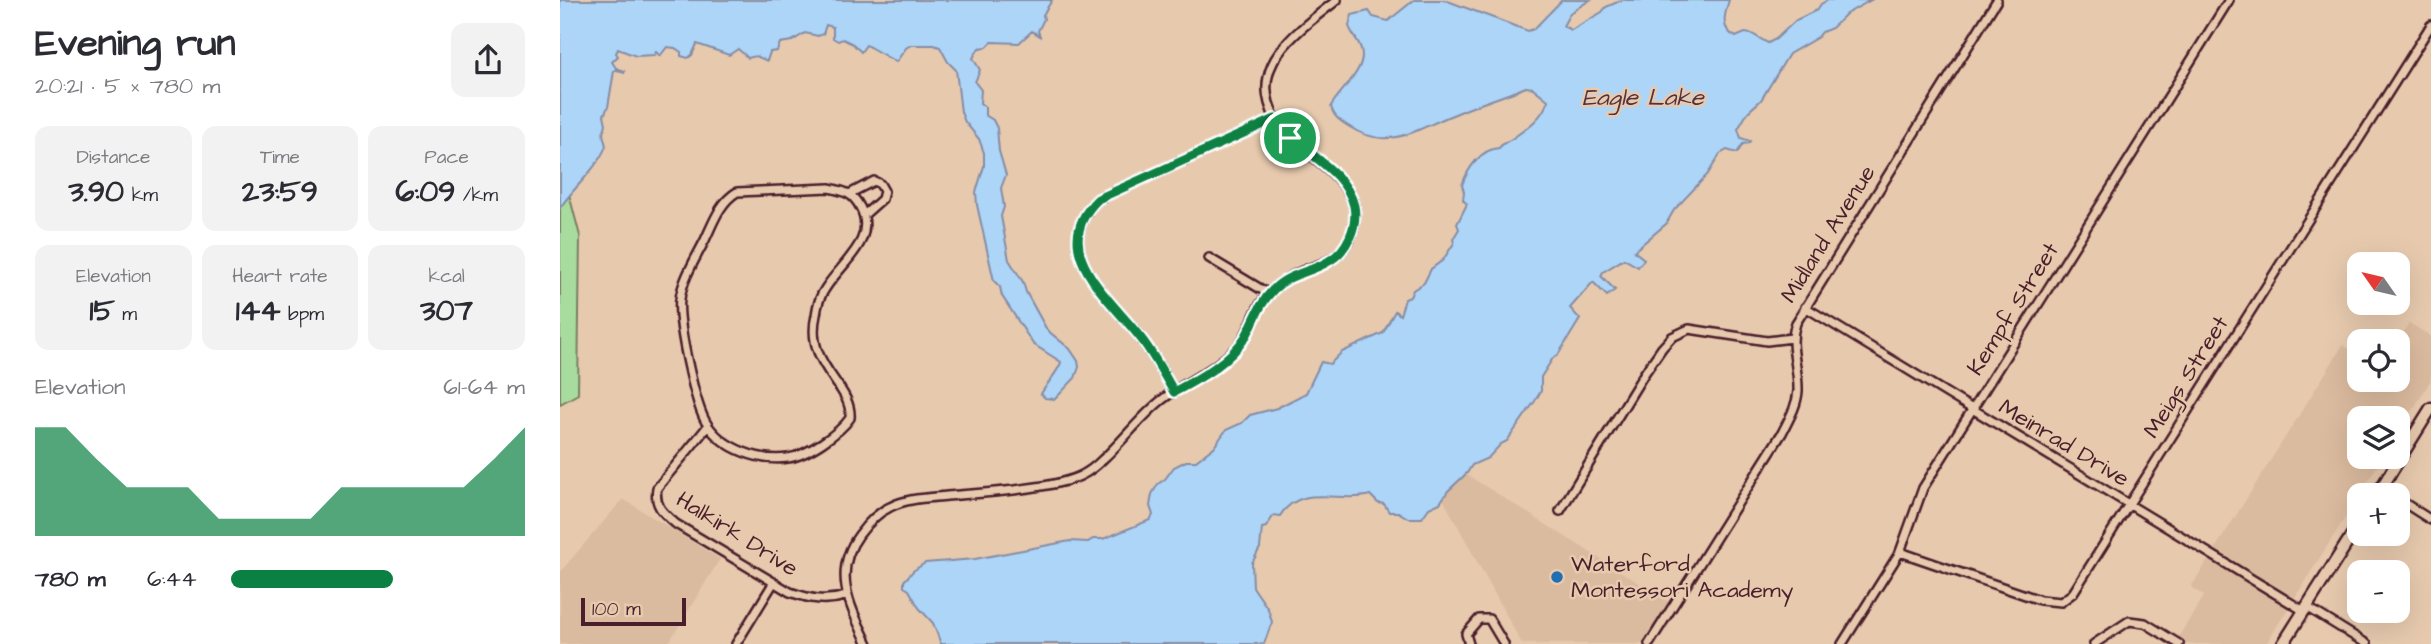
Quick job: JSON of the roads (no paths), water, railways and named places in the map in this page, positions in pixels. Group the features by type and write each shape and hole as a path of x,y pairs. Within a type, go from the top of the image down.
{"main road":[{"path":"2385,483 2431,408"},
{"path":"2283,644 2347,543"}],"street":[{"path":"868,644 846,596 849,553 864,528 875,517 890,507 917,499 1035,486 1083,475 1105,458 1154,407 1215,368 1240,344 1269,294 1289,277 1329,262 1337,256 1352,233 1355,219 1350,195 1339,177 1290,138 1275,119 1266,95 1266,82 1271,67 1285,46 1337,0"},
{"name":"Midland Avenue","path":"1649,644 1796,406 1798,392 1792,338 1796,323 1997,0"},
{"name":"Kempf Street","path":"1842,644 1900,552 1923,488 2229,0"},
{"name":"Meigs Street","path":"1900,552 2040,600 2061,602 2076,590 2431,25"},
{"path":"1174,392 1143,341 1090,277 1078,245 1083,220 1098,199 1275,119"},
{"path":"849,194 874,181 880,184 884,191 882,199 864,215"},
{"path":"829,188 849,194 864,215 864,237 824,291 813,329 815,346 823,366 849,403 851,411 848,422 834,435 790,458 758,457 742,451 708,426 690,370 679,317 680,297 718,213 729,197 737,192 829,188"},
{"path":"1209,258 1269,294"},
{"name":"Meinrad Drive","path":"1805,307 2128,505 2367,644"},
{"path":"1560,511 1644,374 1672,337 1689,330 1767,341 1792,338"},
{"name":"Halkirk Drive","path":"708,426 660,483 656,497 662,512 676,524 774,582 810,599 831,600 846,596"},
{"path":"2410,507 2431,520"},
{"path":"736,644 774,582"},
{"path":"1469,644 1466,634 1479,619 1489,619 1504,644"},
{"path":"2094,644 2129,621 2145,623 2179,644"}],"water":[{"path":"560,0 1052,0 1043,15 1044,19 1038,31 1040,36 1032,31 1019,43 992,42 987,47 979,48 973,58 980,70 975,82 981,90 980,103 985,107 985,115 993,120 997,128 999,151 1006,175 1001,188 1004,207 1001,216 1009,260 1047,330 1070,349 1078,361 1075,378 1055,399 1045,398 1041,394 1061,362 1033,344 994,281 977,205 976,192 984,166 984,153 979,139 965,122 961,112 956,70 940,47 911,45 896,62 866,45 861,52 843,39 838,41 833,38 833,27 826,25 823,34 818,36 805,33 792,41 780,43 777,51 770,52 767,61 756,56 748,58 738,49 729,55 697,44 688,58 681,56 681,52 675,48 667,47 660,56 656,52 654,55 636,56 618,49 618,56 612,62 616,68 625,71 614,71 608,107 604,115 606,124 603,134 606,146 597,163 560,208"},
{"name":"Eagle Lake","path":"1414,0 1445,0 1528,31 1534,29 1562,0 1590,0 1570,13 1563,26 1571,30 1622,0 1729,0 1725,20 1727,30 1736,37 1745,33 1752,34 1768,43 1796,20 1817,10 1828,0 1871,0 1789,54 1761,100 1748,112 1738,129 1741,138 1750,141 1749,143 1743,144 1737,153 1727,150 1720,154 1708,174 1674,210 1666,224 1634,251 1644,259 1638,267 1624,259 1603,272 1601,276 1615,290 1607,296 1593,282 1570,308 1580,319 1541,377 1541,391 1535,401 1507,441 1488,458 1472,465 1440,503 1429,508 1422,518 1408,518 1398,512 1389,512 1384,504 1378,503 1370,495 1322,496 1299,500 1288,506 1280,516 1274,515 1266,527 1262,528 1260,548 1252,563 1253,587 1268,609 1272,622 1264,644 941,644 933,623 904,587 904,581 913,571 925,563 975,559 1070,541 1103,539 1150,520 1153,515 1150,506 1152,494 1174,467 1186,461 1196,461 1214,447 1226,430 1242,423 1250,415 1277,408 1306,393 1321,362 1330,364 1342,352 1383,333 1395,311 1400,315 1405,299 1424,283 1431,269 1443,260 1454,243 1453,239 1459,229 1457,224 1467,204 1463,200 1462,185 1468,172 1486,152 1499,148 1529,126 1542,112 1548,100 1533,88 1526,87 1415,132 1390,138 1363,134 1342,122 1331,106 1358,70 1362,54 1349,26 1352,15 1369,11 1373,17 1388,21"}],"place":[{"name":"Waterford Montessori Academy","path":"1557,577"}]}
